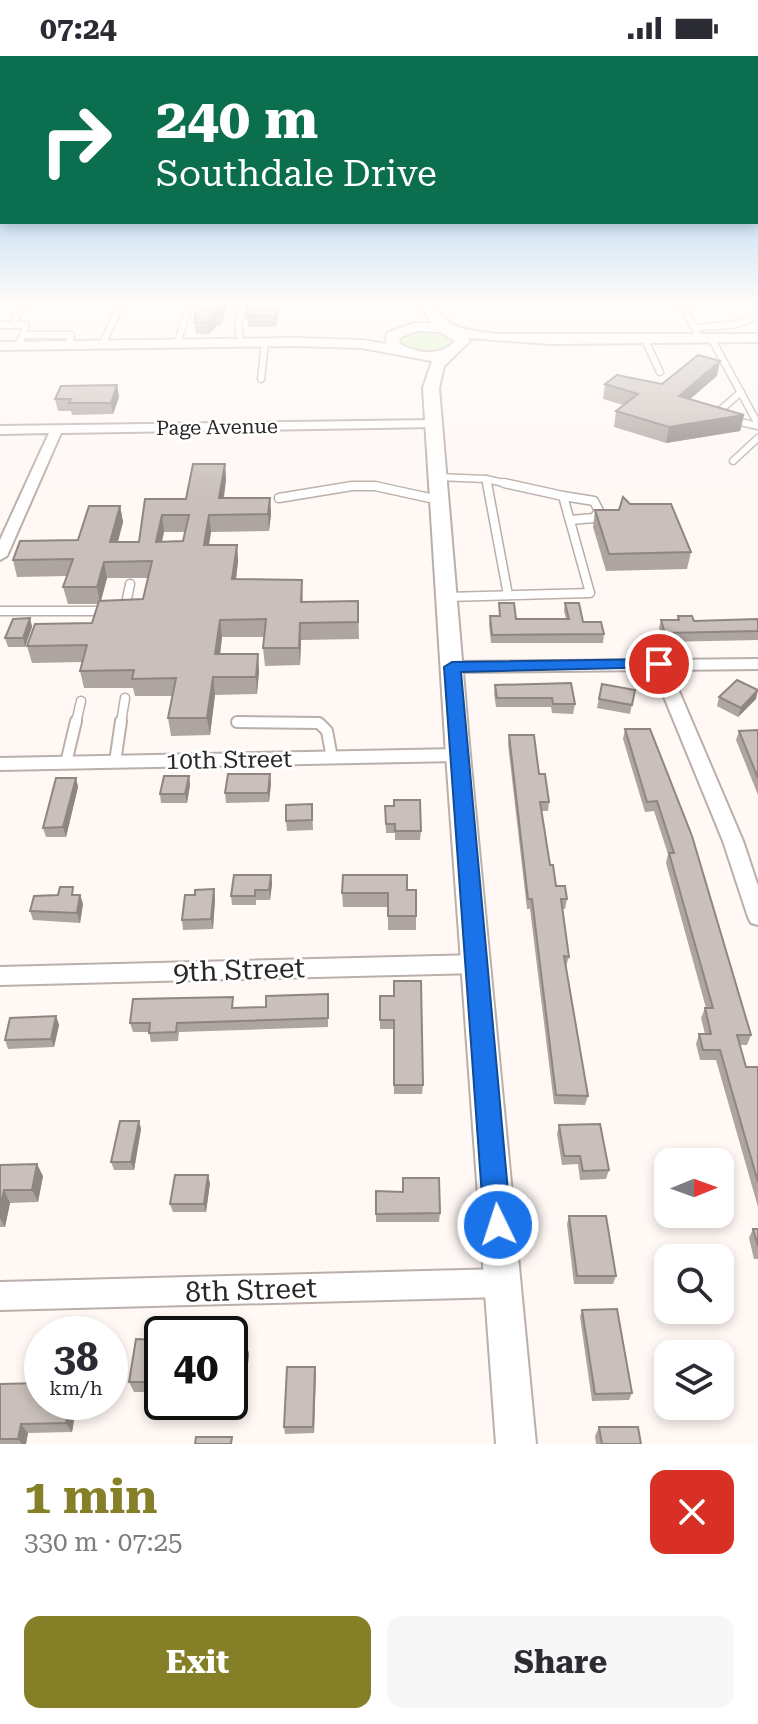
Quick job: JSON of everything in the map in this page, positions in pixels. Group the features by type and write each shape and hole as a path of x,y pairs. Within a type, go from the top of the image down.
{"street":[{"path":"415,368 431,388"},
{"path":"436,368 431,388 433,424 516,1444"},
{"name":"Page Avenue","path":"0,430 433,424"},
{"path":"0,556 57,429"},
{"path":"659,664 733,841 758,917"},
{"path":"452,667 758,664"},
{"name":"10th Street","path":"0,764 458,755"},
{"name":"9th Street","path":"0,976 478,964"},
{"name":"8th Street","path":"0,1296 502,1283"}],"lane":[{"path":"261,379 262,368"},
{"path":"658,368 660,372"},
{"path":"725,368 758,425"},
{"path":"741,392 717,413 724,418 758,425"},
{"path":"733,461 758,438"},
{"path":"486,479 508,595"},
{"path":"279,498 352,486 438,489 486,479 594,501 599,511 594,518 570,520"},
{"path":"447,597 590,593 563,496"},
{"path":"0,611 113,611 126,604 130,584"},
{"path":"115,762 125,698"},
{"path":"66,763 81,701"},
{"path":"237,722 319,723 327,731 332,758"}],"building":[{"path":"682,368 712,368 679,396 744,415 669,427 616,411 638,394 605,384 617,375 662,384"},
{"path":"117,385 111,403 69,403 71,399 55,399 61,386"},
{"path":"193,464 225,464 219,498 270,498 268,514 209,515 204,545 237,545 232,579 302,580 301,602 358,601 358,622 300,623 299,648 263,648 266,619 220,620 215,654 258,654 256,677 213,677 207,718 168,718 176,678 132,679 134,670 80,671 87,645 27,646 35,624 92,623 99,601 143,599 152,561 104,562 97,587 63,587 73,559 13,560 20,541 78,540 89,506 120,506 110,542 139,542 145,499 186,499","holes":["162,515 189,515 183,541 156,542"]},
{"path":"623,497 630,504 671,504 691,552 609,554 595,510 619,510"},
{"path":"499,603 514,603 516,619 569,619 565,603 579,603 583,622 601,622 604,634 492,635 490,616 500,616"},
{"path":"678,616 692,616 694,621 758,619 758,631 665,633 661,620 679,620"},
{"path":"30,618 23,638 5,638 13,619"},
{"path":"737,680 758,690 741,708 719,697"},
{"path":"571,683 575,704 553,704 552,698 497,698 495,685"},
{"path":"602,684 635,690 632,705 599,699"},
{"path":"625,729 650,729 692,836 751,1035 737,1035 746,1067 758,1067 758,1182 720,1050 703,1050 699,1034 711,1034 705,1008 713,1008 669,853 674,853 657,801 647,802"},
{"path":"758,730 758,778 739,731"},
{"path":"509,735 534,735 539,774 545,774 549,802 540,802 556,886 565,886 567,899 561,899 569,957 564,956 588,1096 556,1095"},
{"path":"228,774 270,774 268,793 225,793"},
{"path":"164,776 189,776 185,794 160,794"},
{"path":"56,778 76,778 63,827 43,828"},
{"path":"394,800 420,800 421,831 395,831 395,824 386,824 385,806 394,806"},
{"path":"312,804 312,820 286,821 286,805"},
{"path":"234,875 271,875 269,890 255,890 255,896 231,896"},
{"path":"343,875 407,875 407,890 416,890 416,916 388,916 388,893 342,893"},
{"path":"60,887 73,887 72,895 80,895 77,913 30,911 34,896 58,895"},
{"path":"214,889 211,919 182,920 185,895 195,895 195,890"},
{"path":"394,981 421,981 423,1085 394,1085 394,1020 380,1020 380,996 394,996"},
{"path":"328,994 328,1018 177,1023 176,1032 149,1033 150,1023 130,1023 133,999 233,997 232,1008 266,1007 266,996"},
{"path":"56,1016 51,1039 5,1040 10,1018"},
{"path":"120,1121 139,1121 131,1162 111,1162"},
{"path":"600,1124 609,1170 583,1171 580,1156 564,1156 559,1125"},
{"path":"37,1164 32,1190 4,1190 0,1207 0,1165"},
{"path":"175,1175 208,1175 204,1204 170,1204"},
{"path":"403,1178 439,1178 440,1213 376,1214 376,1191 403,1192"},
{"path":"569,1216 606,1216 616,1276 577,1276"},
{"path":"753,1229 758,1229 758,1246"},
{"path":"617,1309 632,1393 595,1394 582,1310"},
{"path":"136,1339 144,1339 144,1382 129,1382"},
{"path":"287,1367 315,1367 313,1427 284,1427"},
{"path":"24,1383 24,1420 67,1420 66,1423 21,1424 18,1439 0,1439 0,1384"},
{"path":"599,1427 638,1427 641,1444 602,1444"},
{"path":"196,1437 232,1437 231,1444 195,1444"}],"route":[{"path":"498,1225 452,667 659,664"}]}
